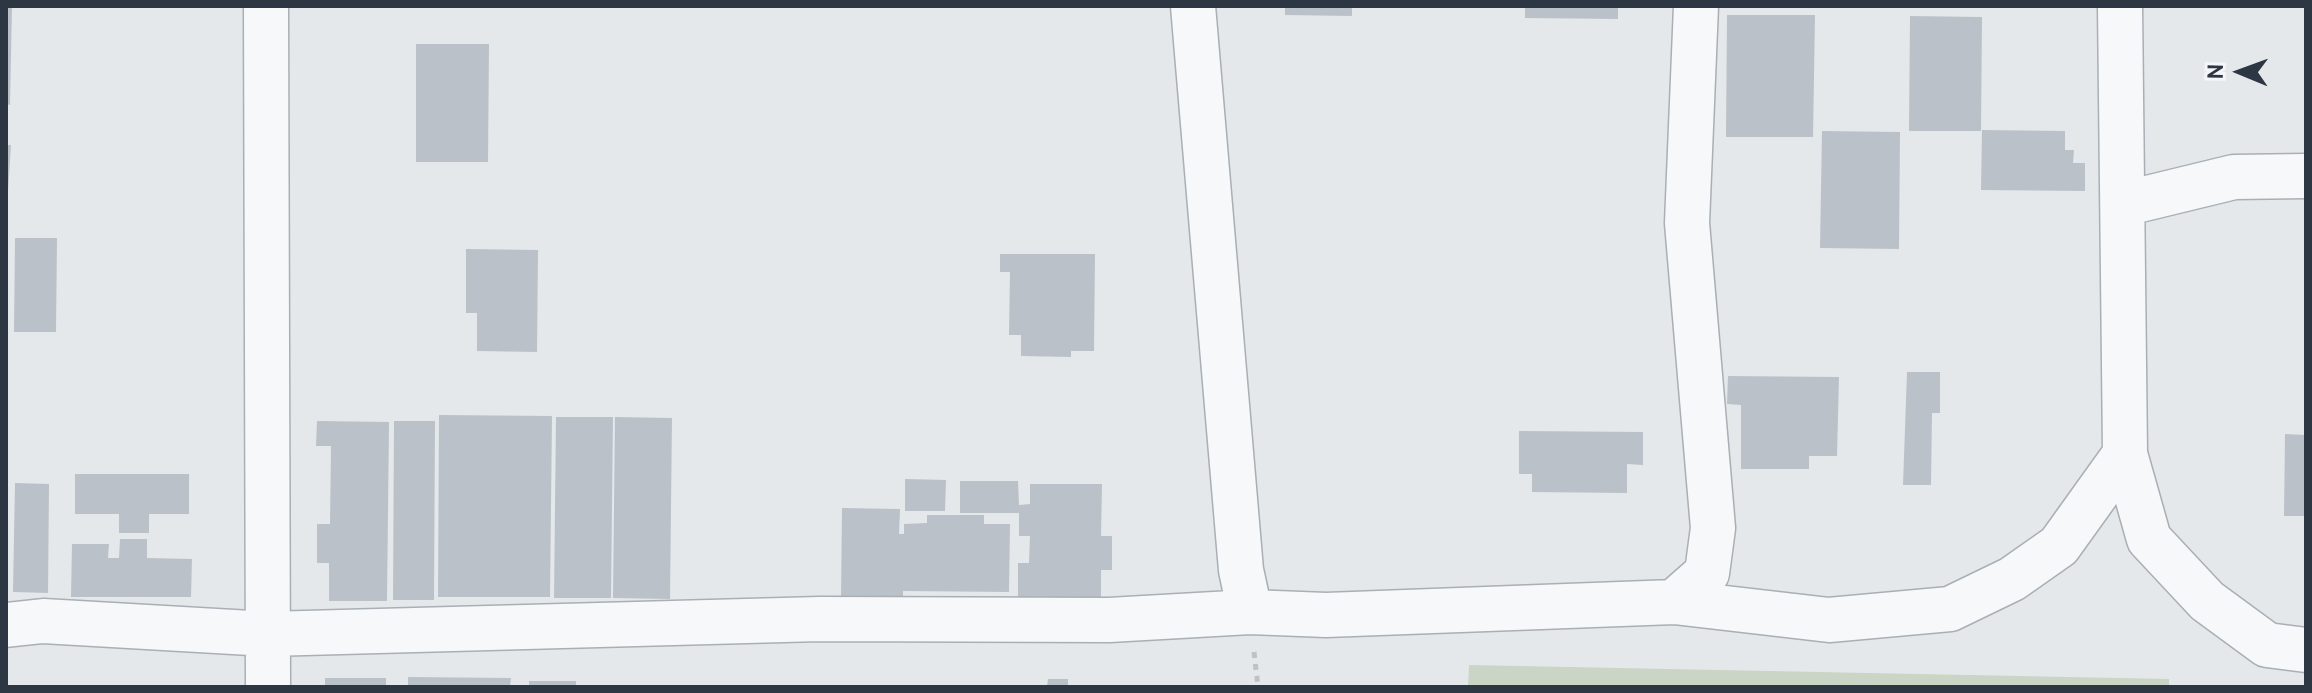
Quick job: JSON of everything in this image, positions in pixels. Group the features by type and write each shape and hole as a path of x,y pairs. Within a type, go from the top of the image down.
{"street":[{"path":"266,6 268,687"},
{"path":"1193,6 1241,570 1250,612"},
{"path":"1674,602 1707,573 1713,528 1687,223 1696,6"},
{"path":"2120,6 2125,454 2149,539 2207,601 2267,645 2306,650"},
{"path":"2123,204 2234,177 2306,176"},
{"path":"6,625 43,621 268,634 820,619 1109,620 1250,612 1326,615 1674,602 1829,620 1950,609 2012,579 2059,546 2125,454"}],"green space":[{"path":"1469,665 2169,679 2169,687 1468,687"}],"building":[{"path":"6,6 12,6 10,105 6,104"},
{"path":"1285,6 1352,6 1352,16 1285,15"},
{"path":"1525,6 1618,6 1618,19 1525,18"},
{"path":"1727,15 1815,15 1813,137 1726,137"},
{"path":"1910,16 1982,17 1981,131 1909,131"},
{"path":"416,44 489,44 488,162 416,162"},
{"path":"1982,130 2065,131 2065,150 2074,150 2073,163 2085,163 2085,191 1981,190"},
{"path":"1822,131 1900,132 1899,249 1820,248"},
{"path":"6,145 11,145 8,191 6,191"},
{"path":"15,238 57,238 56,332 14,332"},
{"path":"466,249 538,250 537,352 477,351 477,313 466,313"},
{"path":"1000,254 1095,254 1094,351 1071,351 1071,357 1021,356 1021,335 1009,335 1010,272 1000,272"},
{"path":"1907,372 1940,372 1940,413 1932,413 1931,485 1903,485"},
{"path":"1728,376 1839,377 1837,456 1809,456 1809,469 1741,469 1741,405 1727,404"},
{"path":"439,415 552,416 550,597 438,597"},
{"path":"556,417 613,417 611,598 554,598"},
{"path":"615,417 672,418 670,599 613,598"},
{"path":"317,421 389,422 387,601 329,601 329,563 317,563 317,524 330,524 331,446 316,446"},
{"path":"394,421 435,421 434,600 393,600"},
{"path":"1519,431 1643,432 1643,465 1627,464 1627,493 1532,492 1532,474 1519,474"},
{"path":"2285,434 2306,435 2306,516 2284,516"},
{"path":"75,474 189,474 189,514 149,514 149,533 119,533 119,514 75,514"},
{"path":"905,479 946,480 945,511 905,511"},
{"path":"960,481 1018,481 1019,505 1030,504 1030,484 1102,484 1101,536 1112,536 1112,570 1101,570 1101,600 1018,600 1018,563 1029,563 1030,536 1019,536 1019,513 960,513"},
{"path":"15,483 49,484 48,593 13,592"},
{"path":"842,508 900,509 899,534 904,534 904,524 927,523 927,515 984,515 984,524 1010,524 1009,592 903,591 903,598 841,598"},
{"path":"120,539 147,539 147,558 192,559 191,597 71,597 72,544 109,544 108,558 119,558"},
{"path":"408,677 511,678 510,687 408,687"},
{"path":"325,678 386,678 386,687 325,687"},
{"path":"1048,679 1068,679 1068,687 1047,687"},
{"path":"529,681 576,681 576,687 529,687"}]}
